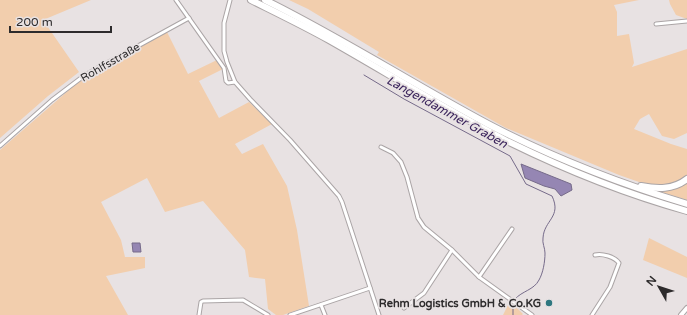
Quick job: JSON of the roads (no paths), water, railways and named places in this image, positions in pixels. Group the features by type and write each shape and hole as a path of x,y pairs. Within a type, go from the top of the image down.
{"highway":[{"path":"251,0 330,41 459,115 525,149 597,181 644,198 687,211"},
{"path":"265,0 330,34 487,123 533,146 601,175 687,204"},
{"path":"601,175 607,174 640,186 656,189 671,187 687,179"}],"street":[{"path":"176,0 224,68 226,82 235,82"},
{"path":"229,2 224,23 224,51 235,82 290,140 339,196 379,315"},
{"name":"Rohlfsstraße","path":"0,146 52,100 85,75 189,18"},
{"path":"656,24 687,21"},
{"path":"381,147 393,153 401,162 407,177 418,218 424,227 452,250 479,277 532,315"},
{"path":"479,277 512,229"},
{"path":"404,308 424,293 452,250"},
{"path":"592,315 610,287 619,263 616,260 600,253 595,254"},
{"path":"290,315 370,288"},
{"path":"199,315 201,302 243,300 268,315"},
{"path":"321,305 325,315"},
{"path":"681,315 687,308"}],"waterway":[{"name":"Langendammer Graben","path":"364,75 404,99 510,156 526,184 552,196 555,203 555,209 554,214 544,232 543,240 545,256 542,274 534,286 515,299"},
{"name":"Langendammer Graben","path":"513,308 513,315"}],"place":[{"name":"Rehm Logistics GmbH & Co.KG","path":"549,303"}]}
